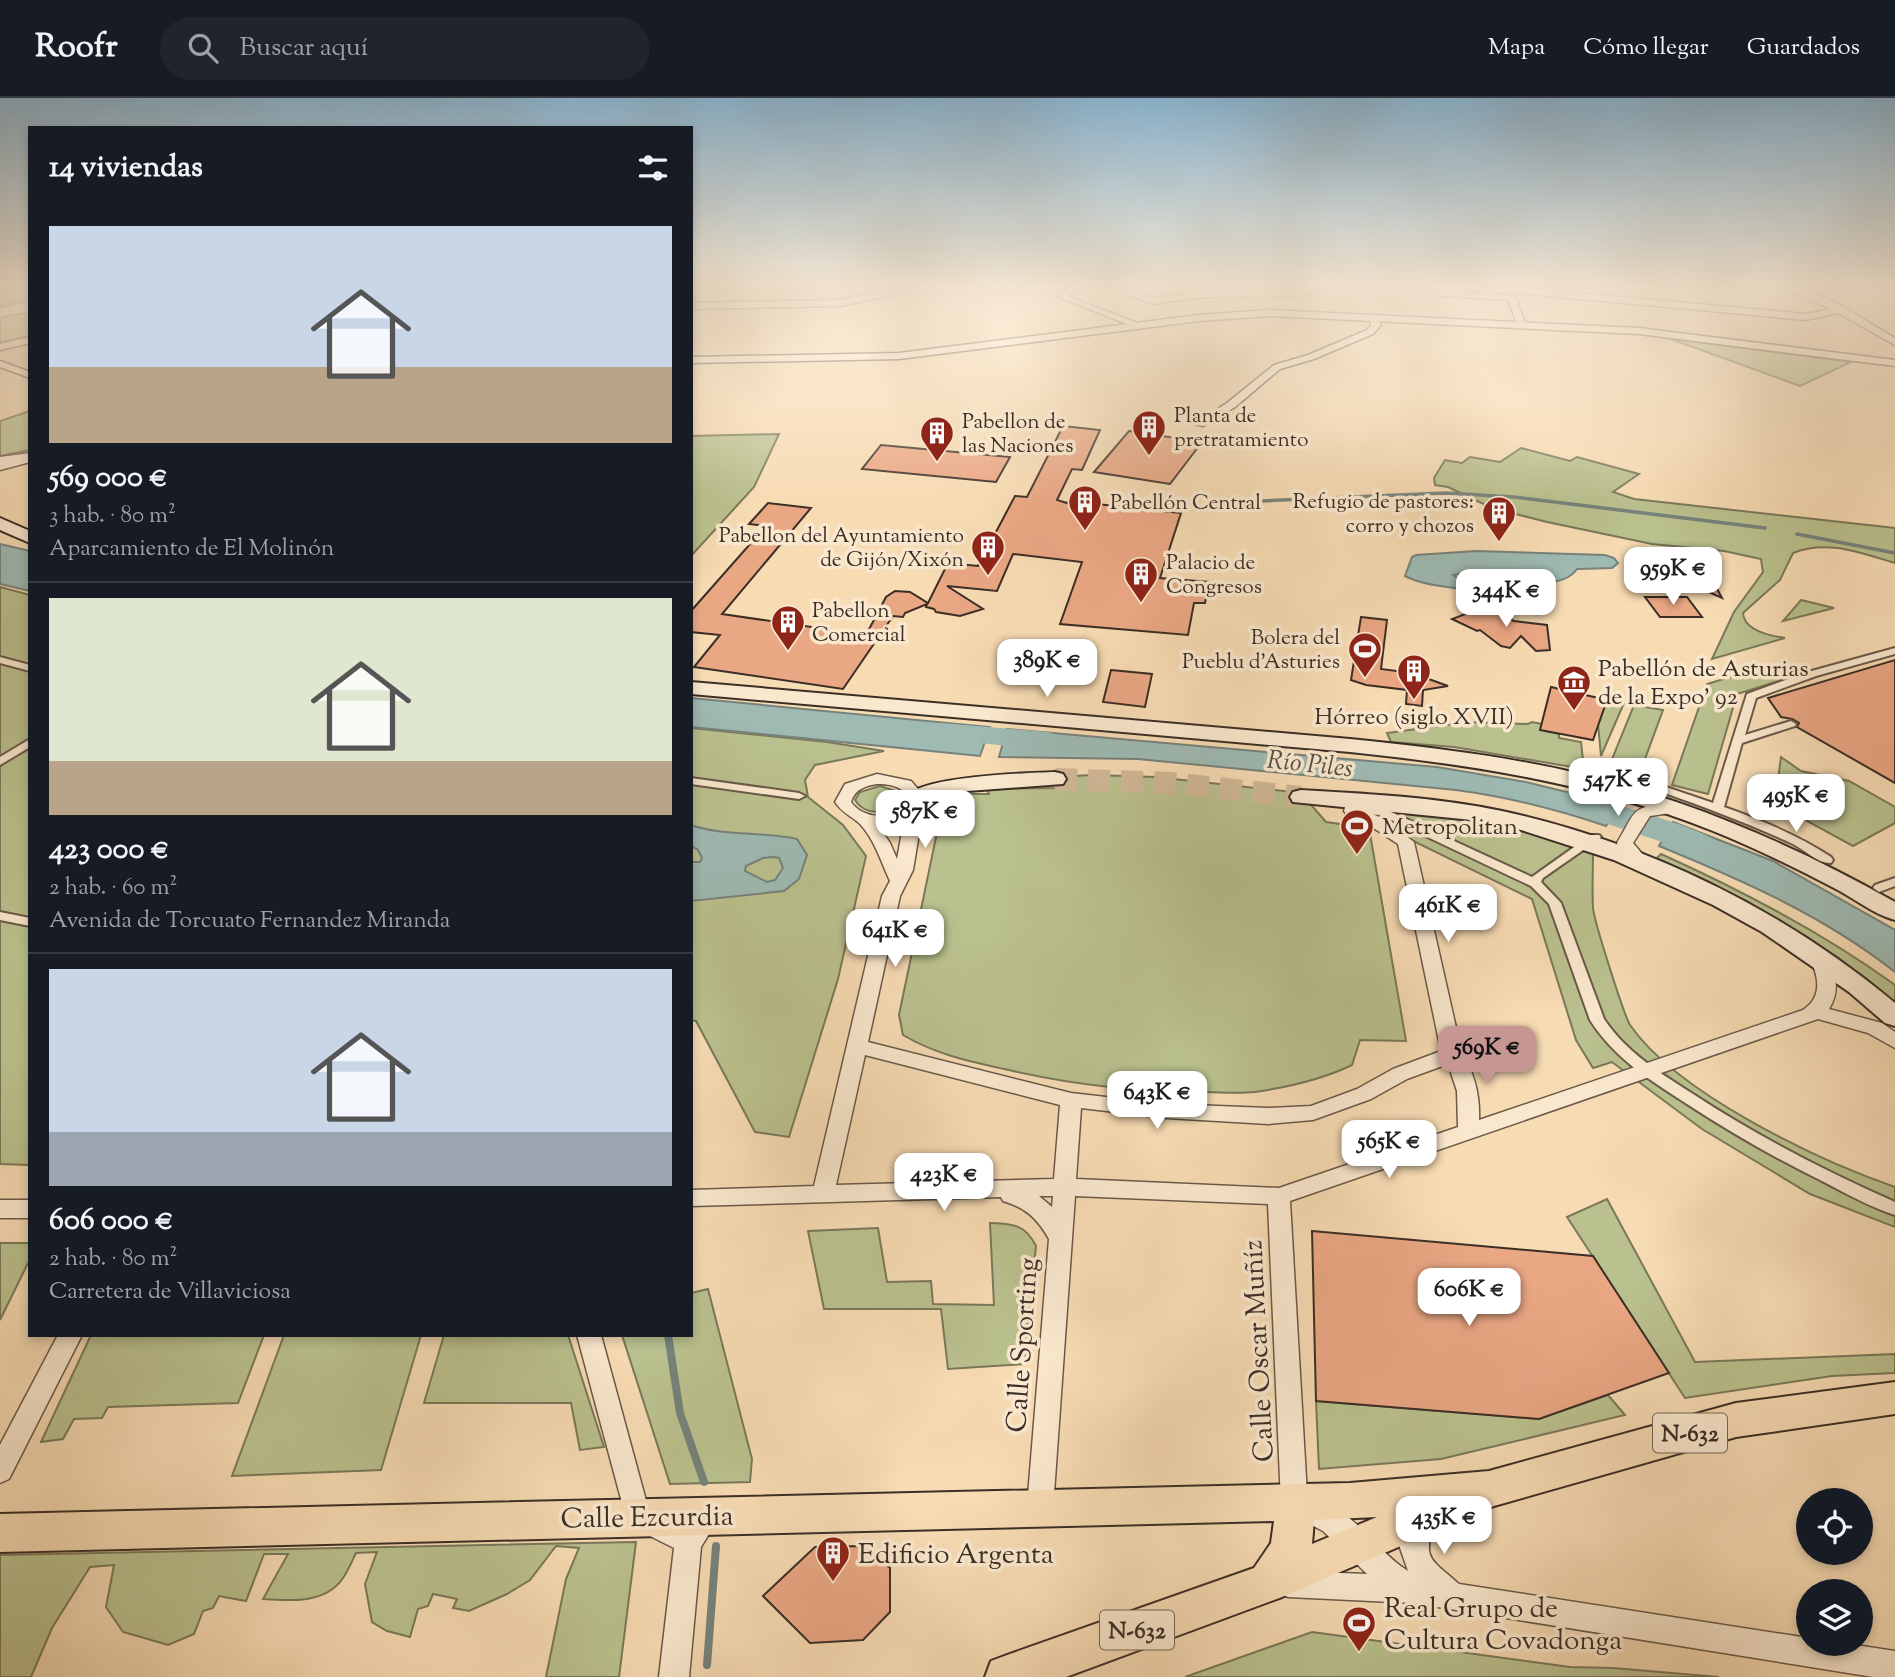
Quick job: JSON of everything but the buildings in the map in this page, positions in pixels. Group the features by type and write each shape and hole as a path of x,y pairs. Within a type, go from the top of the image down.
{"main road":[{"path":"0,523 28,537"},
{"path":"693,688 890,708 1400,751 1536,771 1635,803 1669,800 1774,849 1895,912"},
{"path":"915,802 948,786 990,780 1055,779"},
{"path":"1301,797 1353,805 1505,819 1591,839 1632,852 1818,957 1870,994 1895,1017"},
{"name":"N-632","path":"1007,1677 1267,1583 1489,1489 1736,1420 1895,1398"},
{"name":"Calle Ezcurdia","path":"0,1533 1350,1501 1489,1489"},
{"path":"1267,1583 1291,1552 1294,1502"}],"street":[{"path":"693,360 811,358"},
{"path":"1199,424 1231,405 1277,367 1309,358"},
{"path":"1852,358 1895,363"},
{"path":"0,364 28,374"},
{"path":"0,460 28,457"},
{"path":"0,466 28,458"},
{"path":"1718,807 1751,696 1812,674 1895,651"},
{"path":"0,660 28,667"},
{"path":"1737,741 1791,724"},
{"path":"0,762 28,742"},
{"path":"823,1196 891,896 904,870 915,802 910,787 895,780 877,779 859,783 847,791 843,802 849,812 864,818 893,818 915,802"},
{"path":"693,781 799,796"},
{"path":"1669,800 1718,807 1805,845 1828,860"},
{"path":"1632,852 1635,803"},
{"path":"1353,805 1406,842 1452,1055 1460,1066 1471,1105 1468,1131"},
{"path":"1353,805 1383,812 1535,883 1555,903 1603,1031 1645,1070 1721,1120 1824,1178 1895,1209"},
{"path":"864,818 882,843 898,881"},
{"path":"1535,883 1538,876 1591,839"},
{"path":"1879,888 1895,882"},
{"path":"0,916 28,922"},
{"path":"693,1198 1063,1187 1279,1196 1816,1012 1825,1001 1828,984 1824,966 1818,957"},
{"path":"1816,1012 1875,1028 1895,1041"},
{"path":"855,1046 1071,1100 1179,1112 1268,1116 1314,1113 1364,1094 1399,1074 1452,1055"},
{"name":"Calle Sporting","path":"1040,1508 1071,1100"},
{"path":"967,1191 1016,1195 1031,1200 1050,1220 1059,1236"},
{"name":"Calle Oscar Muñíz","path":"1279,1196 1294,1502"},
{"path":"0,1209 28,1209"},
{"path":"0,1471 69,1337"},
{"path":"590,1337 637,1516 688,1541"},
{"name":"Calle Ezcurdia","path":"1294,1502 1333,1522 1357,1543 1378,1568 1413,1590"},
{"path":"674,1677 688,1541 717,1515"},
{"path":"1424,1516 1413,1545 1420,1567 1453,1597"},
{"path":"1267,1583 1413,1590 1895,1666"}],"green space":[{"path":"1722,358 1818,358 1851,362 1800,386"},
{"path":"28,412 28,450 0,456 0,421"},
{"path":"779,434 754,487 693,554 693,436"},
{"path":"1521,448 1570,461 1577,457 1639,474 1613,492 1634,499 1895,528 1895,563 1831,547 1793,553 1780,580 1743,613 1753,628 1785,638 1712,659 1734,612 1763,572 1761,559 1724,551 1652,544 1547,522 1492,508 1448,487 1435,485 1434,478 1445,460 1462,463 1470,457 1500,462"},
{"path":"0,587 28,594 28,1165 0,1164"},
{"path":"1801,600 1834,608 1783,621"},
{"path":"1750,671 1791,677 1737,694 1708,794 1672,785 1707,684"},
{"path":"1607,700 1624,703 1601,756 1598,724"},
{"path":"1634,705 1663,710 1638,778 1606,774"},
{"path":"1468,722 1542,724 1541,730 1559,734 1559,738 1581,742 1584,769 1454,747 1391,742 1387,733"},
{"path":"693,728 827,742 884,751 815,765 805,780 808,797 843,825 866,856 838,979 789,1137 755,1132 696,1021 693,1020"},
{"path":"1781,757 1801,771 1849,781 1895,807 1895,823 1853,846 1807,821 1807,805 1793,799 1797,786 1778,780"},
{"path":"1056,777 1155,777 1284,791 1307,800 1326,822 1369,828 1406,1041 1360,1040 1352,1065 1317,1079 1292,1085 1235,1093 1126,1089 1053,1079 952,1056 903,1035 899,1015 945,794 989,794 987,789 1058,788"},
{"path":"880,786 899,792 902,799 892,808 878,812 865,809 855,800 860,792"},
{"path":"1352,811 1468,814 1593,850 1593,908 1630,1025 1652,1050 1680,1075 1714,1099 1789,1142 1895,1187 1895,1227 1810,1194 1702,1129 1612,1062 1593,1068 1576,1040 1532,899"},
{"path":"1661,854 1752,898 1839,947 1895,985 1895,1005 1882,991 1787,929 1653,862"},
{"path":"1607,1199 1695,1362 1895,1354 1895,1373 1832,1376 1685,1398 1567,1217"},
{"path":"990,1223 1023,1229 1036,1246 1024,1364 948,1369 941,1309 824,1309 808,1231 878,1228 887,1282 931,1281 933,1304 994,1305"},
{"path":"0,1243 28,1243 28,1263 0,1320"},
{"path":"708,1289 752,1459 750,1482 670,1484 623,1337 693,1337 693,1293"},
{"path":"90,1337 263,1337 238,1403 108,1407 102,1418 74,1419 63,1439 41,1442"},
{"path":"283,1337 420,1337 381,1470 232,1476"},
{"path":"443,1337 569,1337 604,1447 580,1450 571,1403 424,1403"},
{"path":"1608,1395 1625,1415 1441,1459 1319,1469 1316,1401 1539,1419"},
{"path":"636,1542 619,1677 546,1677 566,1579 579,1548 556,1546 530,1580 469,1611 453,1608 457,1599 433,1594 428,1606 418,1609 410,1637 387,1631 372,1622 365,1584 377,1552 356,1553 345,1575 327,1593 295,1600 263,1599 288,1554 264,1554 246,1601 219,1596 213,1608 203,1611 194,1634 168,1645 123,1632 106,1607 114,1565 90,1567 52,1628 31,1677 0,1677 0,1555"},
{"name":"Real Grupo de Cultura Covadonga","path":"1312,1632 1570,1667 1719,1677 1185,1677"}],"water":[{"path":"0,544 28,551 28,591 0,584"},
{"path":"1476,551 1605,555 1614,558 1618,563 1612,568 1577,569 1567,578 1554,582 1468,573 1453,575 1459,579 1542,592 1552,609 1536,614 1475,592 1430,584 1405,576 1412,557 1416,555"},
{"path":"693,698 990,727 980,756 693,727"},
{"path":"1007,729 1437,767 1526,782 1619,805 1606,826 1532,804 1456,790 1138,759 999,757"},
{"path":"1673,822 1773,861 1895,930 1895,972 1811,916 1721,872 1659,846"},
{"path":"693,826 717,831 797,839 807,855 799,879 784,891 693,901 693,862 700,862 702,858 693,847","holes":["773,857 779,858 783,868 775,880 767,882 745,871 746,866 763,858"]}],"waterway":[{"path":"1261,501 1446,493 1514,497 1765,528"},
{"path":"1797,534 1895,553"},
{"name":"Río Piles","path":"941,732 1048,741"},
{"name":"Río Piles","path":"1570,801 1667,831 1708,847"},
{"path":"668,1337 680,1413 704,1482"},
{"path":"707,1665 716,1546"}],"tunnel":[{"path":"1055,779 1170,783 1301,797"}],"place":[{"name":"Planta de pretratamiento","path":"1149,457"},
{"name":"Pabellon de las Naciones","path":"937,463"},
{"name":"Pabellón Central","path":"1085,532"},
{"name":"Refugio de pastores: corro y chozos","path":"1499,543"},
{"name":"Pabellon del Ayuntamiento de Gijón/Xixón","path":"988,577"},
{"name":"Palacio de Congresos","path":"1141,604"},
{"name":"Pabellon Comercial","path":"788,652"},
{"name":"Bolera del Pueblu d'Asturies","path":"1365,679"},
{"name":"Hórreo (siglo XVII)","path":"1414,701"},
{"name":"Pabellón de Asturias de la Expo' 92","path":"1574,712"},
{"name":"Metropolitan","path":"1357,856"},
{"name":"Edificio Argenta","path":"833,1583"},
{"name":"Real Grupo de Cultura Covadonga","path":"1359,1653"}]}
